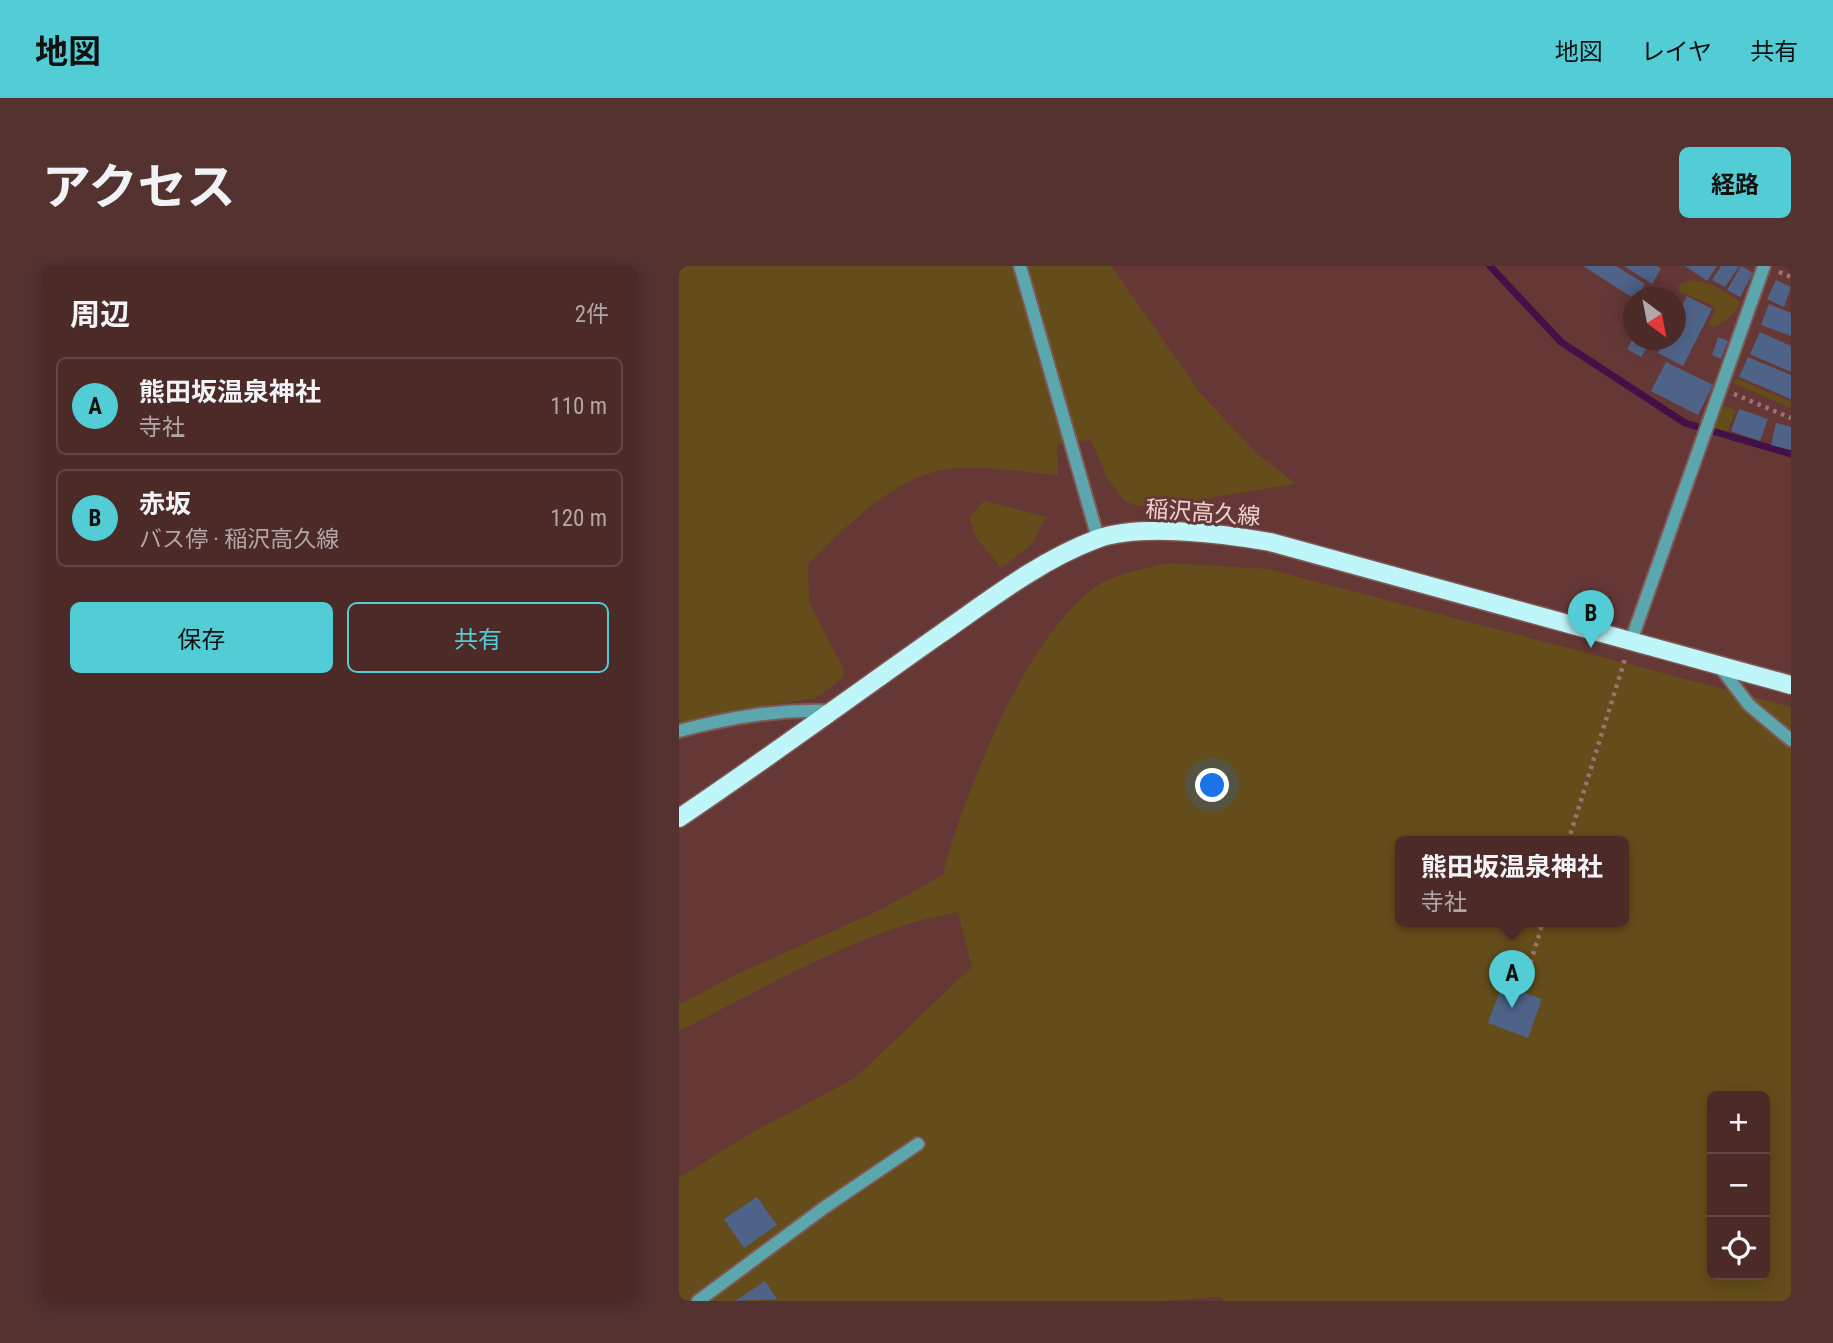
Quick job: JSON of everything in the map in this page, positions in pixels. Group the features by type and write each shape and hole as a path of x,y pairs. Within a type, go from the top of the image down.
{"main road":[{"name":"稲沢高久線","path":"679,818 988,600 1058,557 1098,538 1137,532 1187,533 1270,542 1791,685"}],"street":[{"path":"1020,266 1098,538"},
{"path":"1631,641 1764,266"},
{"path":"1721,667 1749,705 1791,740"},
{"path":"679,731 720,720 786,709 832,711"},
{"path":"698,1301 825,1207 918,1144"}],"path":[{"path":"1720,389 1791,418"},
{"path":"1570,836 1631,641"},
{"path":"1523,987 1541,927"}],"shaded area":[{"path":"679,266 1111,266 1201,394 1256,453 1296,484 1213,497 1186,510 1157,510 1126,502 1107,478 1091,440 1057,444 1058,475 963,468 933,472 916,478 866,510 808,564 809,602 843,668 844,677 816,698 764,706 679,725"},
{"path":"1690,280 1711,284 1741,302 1729,317 1713,327 1708,324 1715,312 1713,305 1686,295 1686,287 1679,285"},
{"path":"1736,378 1791,402 1791,408 1734,383"},
{"path":"1724,406 1736,410 1727,432 1714,428 1712,422"},
{"path":"984,501 1046,517 1031,545 1001,568 976,537 969,518"},
{"path":"1166,563 1268,569 1791,707 1791,1301 1223,1301 1221,1297 1164,1301 679,1301 679,1178 746,1136 855,1078 972,967 958,912 887,931 851,945 679,1031 679,1005 733,976 882,909 943,875 966,801 983,759 1024,675 1048,637 1073,606 1107,580"}],"building":[{"path":"1583,266 1616,266 1645,284 1643,287 1623,287 1623,292"},
{"path":"1624,266 1657,266 1661,269 1652,284"},
{"path":"1685,266 1717,266 1707,281"},
{"path":"1721,266 1739,266 1725,287 1712,280"},
{"path":"1741,266 1753,273 1740,297 1727,290"},
{"path":"1776,280 1791,287 1784,307 1767,299"},
{"path":"1687,296 1712,309 1683,366 1658,353 1660,350 1686,350"},
{"path":"1769,304 1791,313 1791,336 1761,325"},
{"path":"1760,332 1791,346 1791,372 1750,354"},
{"path":"1718,337 1728,341 1721,359 1712,355"},
{"path":"1629,350 1646,350 1641,357"},
{"path":"1748,357 1791,375 1791,399 1739,377"},
{"path":"1666,362 1713,385 1698,415 1651,391"},
{"path":"1739,409 1768,419 1760,441 1731,431"},
{"path":"1776,423 1791,427 1791,450 1771,445"},
{"path":"1502,985 1542,999 1528,1038 1488,1023"},
{"path":"757,1197 777,1225 744,1248 724,1219"},
{"path":"765,1281 777,1299 735,1301"}],"waterway":[{"path":"1490,266 1561,342 1685,423 1791,454"}],"place":[{"name":"赤坂","path":"1591,648"},
{"name":"熊田坂温泉神社","path":"1512,1008"}]}
